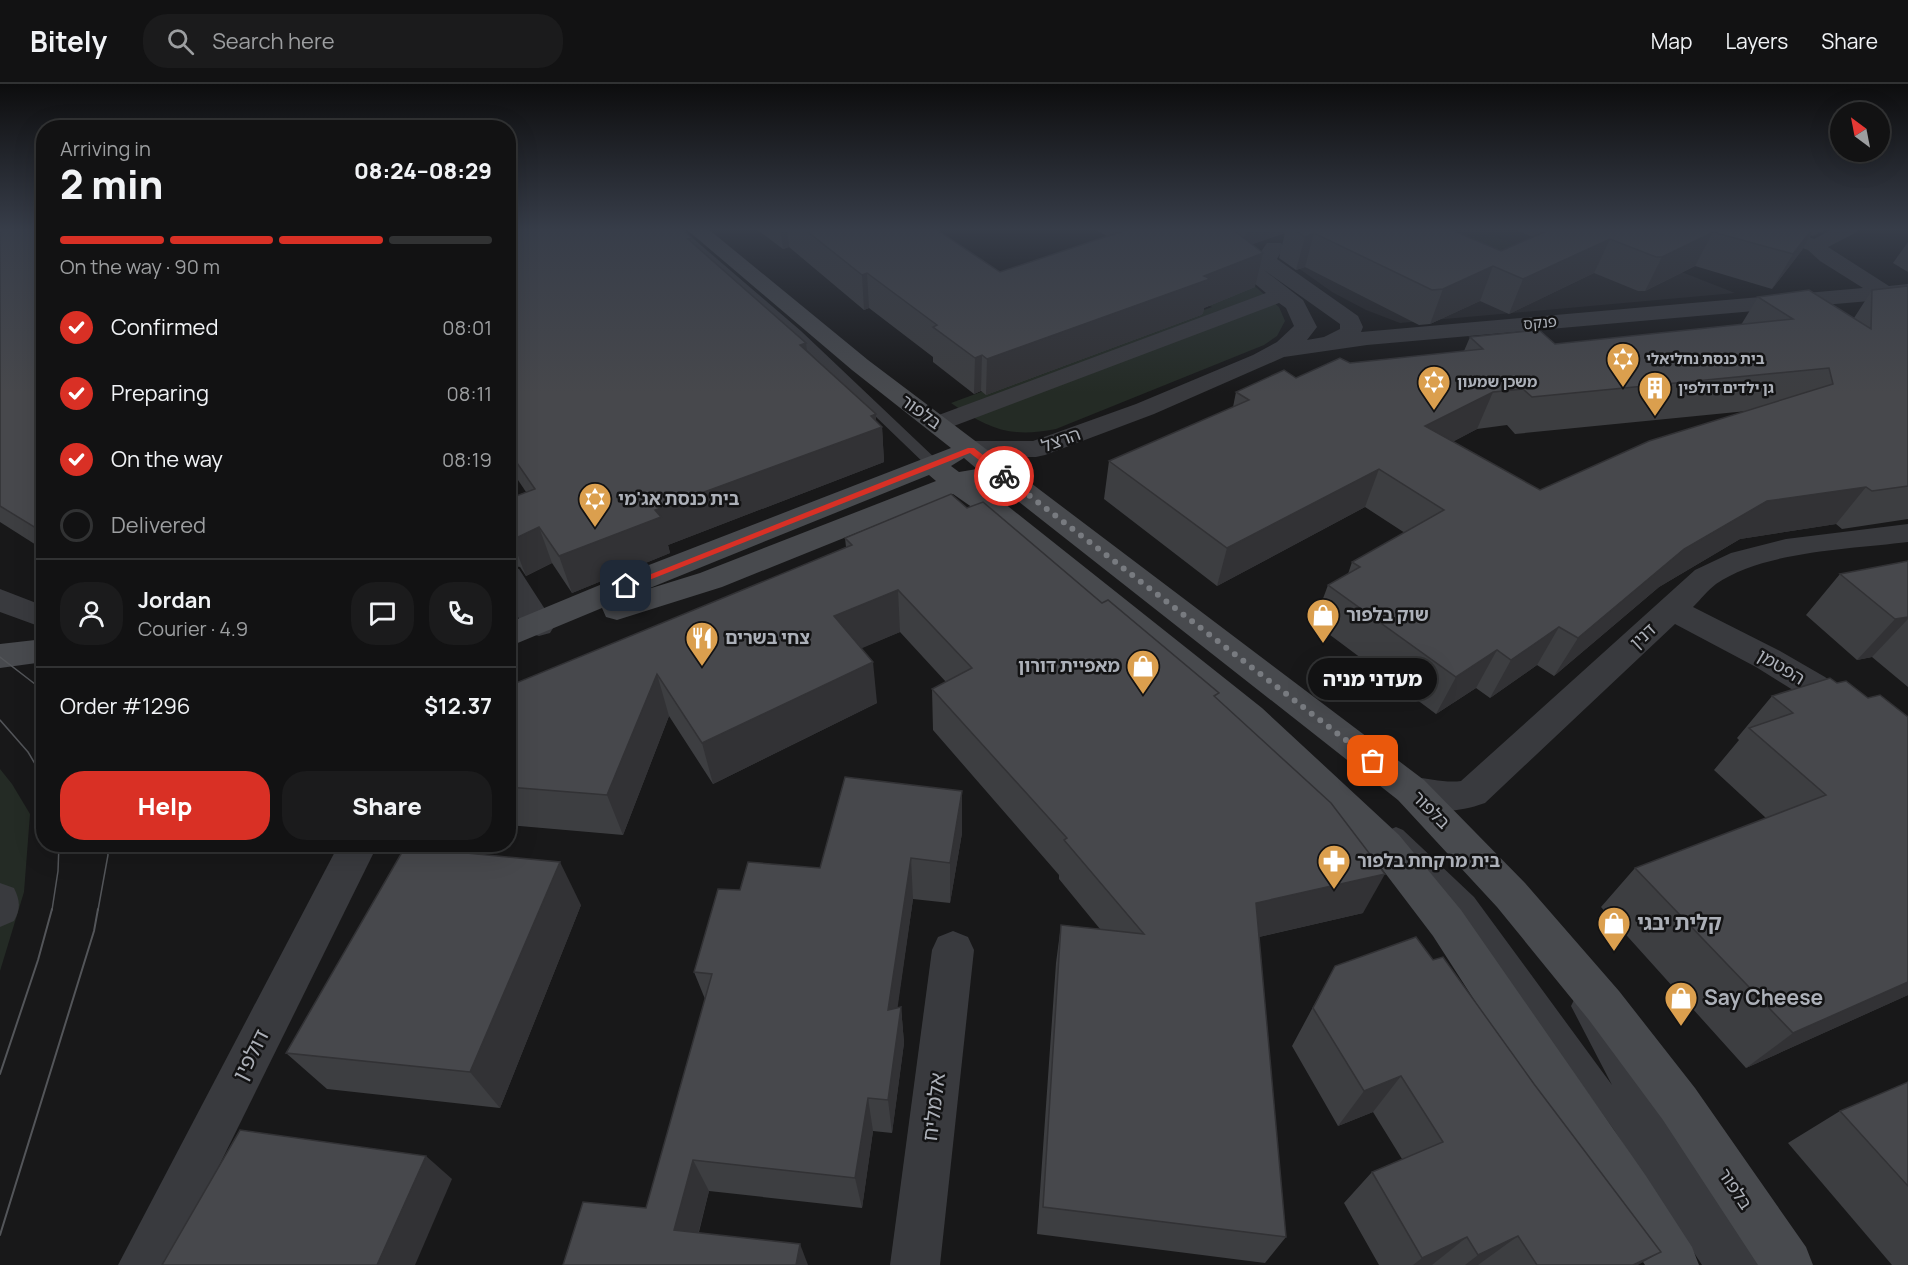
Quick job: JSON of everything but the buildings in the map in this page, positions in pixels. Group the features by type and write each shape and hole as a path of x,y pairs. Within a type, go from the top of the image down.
{"street":[{"name":"בלפור","path":"761,283 860,366 1411,790 1446,825 1556,948 1665,1084 1788,1265"},
{"path":"1268,283 1300,310 1306,327 1298,337 1279,351"},
{"path":"1297,283 1350,321 1352,327 1349,333 1331,343"},
{"path":"1869,283 1908,307"},
{"name":"פנקס","path":"1279,351 1331,343 1908,291"},
{"path":"937,424 1282,294"},
{"name":"הרצל","path":"516,633 647,577 933,464 983,459 1050,460 1145,409 1279,351"},
{"name":"הרצל","path":"539,625 592,615 711,580 955,483 983,459"},
{"name":"בלפור","path":"933,464 955,483 999,513 1250,717 1386,846 1447,923 1629,1193 1674,1265"},
{"path":"893,508 935,503 999,513"},
{"name":"דנין","path":"1411,790 1433,797 1454,798 1472,793 1706,577 1741,560 1786,548 1908,533"},
{"path":"516,589 539,625"},
{"path":"0,600 36,615"},
{"name":"הפטמן","path":"1672,609 1768,659 1813,686 1908,762"},
{"path":"0,635 36,633"},
{"path":"0,656 36,651"},
{"name":"דולפין","path":"143,1265 355,852"},
{"path":"0,900 0,909"},
{"name":"אלמליח","path":"915,1265 953,950"}],"lane":[{"name":"בלפור","path":"738,283 790,328 933,464"},
{"path":"1323,786 1378,819 1466,904 1623,1121 1718,1265"},
{"path":"1556,948 1581,1003 1619,1074 1748,1265"}],"shaded area":[{"path":"1224,283 1251,283 1279,307 1285,321 1277,336 1264,345 1056,429 1040,432 1012,432 988,425 951,403 1212,307 1193,295"},
{"path":"1319,283 1710,283 1735,293 1400,323 1366,310"},
{"path":"0,769 30,814 24,892 0,971"}],"tram line":[{"path":"0,657 36,685"},
{"path":"0,720 28,752 36,766"},
{"path":"52,910 59,852"},
{"path":"98,910 108,852"},
{"path":"0,1074 38,960 52,909"},
{"path":"0,1235 94,931 98,909"}],"way so far":[{"path":"1004,476 1373,761"}],"place":[{"name":"בית כנסת נחליאלי","path":"1623,388"},
{"name":"משכן שמעון","path":"1434,411"},
{"name":"גן ילדים דולפין","path":"1655,417"},
{"name":"בית כנסת אג'מי","path":"595,528"},
{"name":"שוק בלפור","path":"1323,644"},
{"name":"צחי בשרים","path":"702,667"},
{"name":"מאפיית דורון","path":"1143,695"},
{"name":"מעדני מניה","path":"1373,761"},
{"name":"בית מרקחת בלפור","path":"1334,890"},
{"name":"קלית יבגי","path":"1614,952"},
{"name":"Say Cheese","path":"1681,1027"}],"route":[{"path":"626,586 971,450 1004,476"}]}
